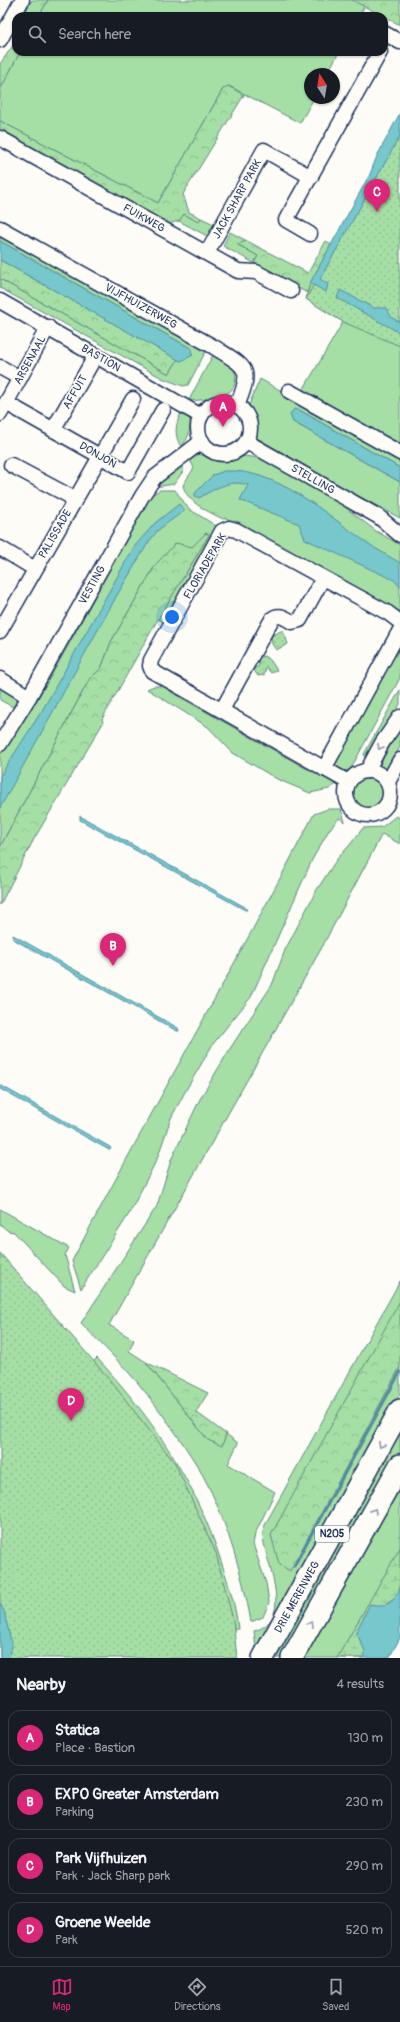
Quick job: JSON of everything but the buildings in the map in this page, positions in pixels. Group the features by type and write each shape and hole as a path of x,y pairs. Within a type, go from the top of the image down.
{"highway":[{"name":"DRIE MERENWEG","path":"263,1658 400,1410"},
{"name":"N205","path":"292,1658 400,1465"}],"street":[{"path":"15,12 22,0"},
{"path":"0,40 12,18"},
{"path":"310,234 286,220 378,56"},
{"name":"FUIKWEG","path":"0,138 238,271 256,272 291,291"},
{"name":"JACK SHARP PARK","path":"206,253 264,150 311,177"},
{"name":"VIJFHUIZERWEG","path":"0,228 240,363 247,380 237,406"},
{"name":"BASTION","path":"0,301 48,327 201,416"},
{"name":"ARSENAAL","path":"3,408 48,327"},
{"name":"AFFUIT","path":"53,430 96,355"},
{"path":"0,367 20,378"},
{"path":"290,391 400,453"},
{"name":"PALISSADE","path":"1,626 36,569 133,399"},
{"path":"229,403 237,406 247,415 250,422 247,442 236,452 220,454 213,452 202,442 198,433 198,424 201,416 213,405 229,403"},
{"name":"DONJON","path":"3,408 53,430 128,472 163,410"},
{"name":"VESTING","path":"0,744 29,697 142,496 154,478 202,442"},
{"name":"STELLING","path":"247,442 379,517 400,535"},
{"name":"PALISSADE","path":"11,464 76,499"},
{"name":"STELLING","path":"379,517 400,522"},
{"name":"FLORIADEPARK","path":"348,782 152,671 150,666 155,654 222,531 229,528 236,530 388,613 400,622"},
{"name":"PALISSADE","path":"0,548 36,569"},
{"path":"222,710 272,619 276,616 280,616 292,622 300,620 323,578"},
{"path":"324,769 400,630"},
{"path":"0,679 29,697"},
{"path":"367,771 382,743 400,717"},
{"path":"388,782 400,760"},
{"path":"367,771 382,775 388,782 391,796 388,805 377,814 370,816 356,812 349,804 346,790 348,782 355,775 367,771"}],"green space":[{"path":"32,0 48,0 41,12 25,12"},
{"path":"48,0 368,0 361,12 41,12"},
{"path":"352,0 400,0 400,25 388,19 388,12 375,12"},
{"path":"12,47 12,56 18,56 0,90 0,64"},
{"path":"18,56 337,56 330,68 304,68 304,104 311,104 300,123 229,86 223,89 158,203 0,121 0,90"},
{"path":"228,86 244,95 183,194 189,212 201,218 198,222 184,214 179,221 164,225 0,135 0,121 158,203 223,89"},
{"path":"400,126 400,346 343,322 306,299"},
{"path":"184,214 198,222 201,218 216,225 209,237 179,221"},
{"path":"230,232 247,241 238,245 258,256 254,263 223,246"},
{"path":"0,233 207,349 188,385 183,386 162,378 0,288 0,279 169,374 178,359 193,355 191,353 192,349 0,241"},
{"path":"247,241 308,273 326,241 331,245 310,284 307,293 254,263 258,256 237,244"},
{"path":"0,260 178,359 169,374 0,279"},
{"path":"310,283 400,333 400,445 303,390 343,322 306,299"},
{"path":"214,353 232,366 235,371 236,378 233,388 228,393 220,396 203,400 189,400"},
{"path":"260,379 400,457 400,468 301,411 290,414 293,422 400,482 400,518 349,491 255,437 255,421 253,414 248,407"},
{"path":"181,413 190,419 190,428 186,441 181,447 177,438 176,430 177,422"},
{"path":"199,454 216,459 230,460 244,456 260,458 337,501 376,531 400,545 400,614 226,518 223,519 199,506 185,491 183,485 194,468 190,460"},
{"path":"180,466 184,470 174,484 155,487 151,485"},
{"path":"160,490 175,490 189,509 218,527 166,624 158,619 209,535 206,533 192,547 156,564 111,642 101,669 90,678 0,847 0,755 33,707 150,496"},
{"path":"206,533 209,535 158,619 102,719 103,723 34,839 0,905 0,847 90,678 101,669 111,642 156,564 176,543 192,547"},
{"path":"283,630 288,644 276,650 272,644 271,636"},
{"path":"400,638 400,678 350,770 341,771 333,767 334,761"},
{"path":"264,656 271,661 277,670 271,673 266,667 264,675 258,676 253,669 259,666 258,658"},
{"path":"0,686 19,697 13,707 0,700"},
{"path":"154,686 165,686 171,688 171,692 307,769 312,767 335,780 335,785 329,789 310,793 277,779 233,753 208,727 147,689"},
{"path":"400,690 400,704 366,763 364,754"},
{"path":"400,728 400,747 387,771 378,768"},
{"path":"365,777 371,777 381,784 384,793 383,799 377,806 371,809 365,809 355,802 352,796 352,790 359,780"},
{"path":"328,809 341,809 345,822 339,818 329,830 312,860 251,997 213,1044 186,1090 171,1118 157,1159 129,1214 81,1289 72,1261 314,814"},
{"path":"396,816 400,818 400,844 382,834 321,949 109,1325 134,1340 129,1351 146,1362 208,1440 222,1445 226,1434 238,1443 228,1464 275,1492 255,1534 253,1544 266,1583 269,1602 263,1617 251,1622 243,1584 231,1542 216,1502 198,1467 170,1424 138,1383 81,1323 157,1206 171,1160 200,1099 231,1047 272,985 285,950 316,891 337,859 363,828 382,827"},
{"path":"0,1209 69,1248 65,1255 75,1291 64,1286 14,1232 8,1231 0,1224"},
{"path":"0,1253 109,1379 175,1463 216,1553 233,1620 237,1658 0,1658"},
{"path":"400,1281 400,1394 257,1658 254,1631 267,1625 273,1615 276,1603 275,1589 263,1536 265,1526"},
{"path":"400,1301 400,1367 290,1571 279,1564 271,1535"},
{"path":"97,1358 137,1405 172,1454 200,1506 212,1534 230,1588 238,1629 221,1630 80,1375"},
{"path":"146,1362 208,1393 196,1412 226,1434 222,1446 208,1440"},
{"path":"400,1422 400,1452 284,1658 270,1658"},
{"path":"400,1481 400,1589 394,1598 385,1605 371,1604 363,1658 302,1658"},
{"path":"400,1548 400,1593 377,1611 373,1640 363,1658 337,1658"}],"water":[{"path":"400,113 400,136 320,279 328,284 326,292 310,283 370,174 377,156"},
{"path":"0,241 192,349 191,353 193,355 181,361 178,360 0,260"},
{"path":"340,290 374,308 386,308 392,318 400,322 400,333 337,298"},
{"path":"294,409 301,411 400,468 400,482 293,422 290,414"},
{"path":"224,471 243,472 262,477 300,495 317,506 370,545 400,563 400,587 394,580 305,539 299,524 240,500 248,485 241,483 228,484 199,498 195,496 195,493 213,475"},
{"path":"179,504 185,510 158,530 148,543 116,597 0,808 0,776 43,709 134,547 155,523"},
{"path":"80,816 245,907 247,910 80,820"},
{"path":"13,935 178,1028 179,1031 13,939"},
{"path":"0,1085 110,1147 111,1149 109,1150 0,1089"},
{"path":"400,1588 400,1638 389,1658 363,1658 365,1651 356,1632 370,1604 381,1605 389,1603 395,1598"},
{"path":"0,1603 4,1611 12,1646 9,1658 0,1658"}],"waterway":[{"path":"294,1566 400,1372"}],"place":[{"name":"Park Vijfhuizen","path":"377,212"},
{"name":"Statica","path":"223,427"},
{"name":"EXPO Greater Amsterdam","path":"113,966"},
{"name":"Groene Weelde","path":"71,1421"}]}
